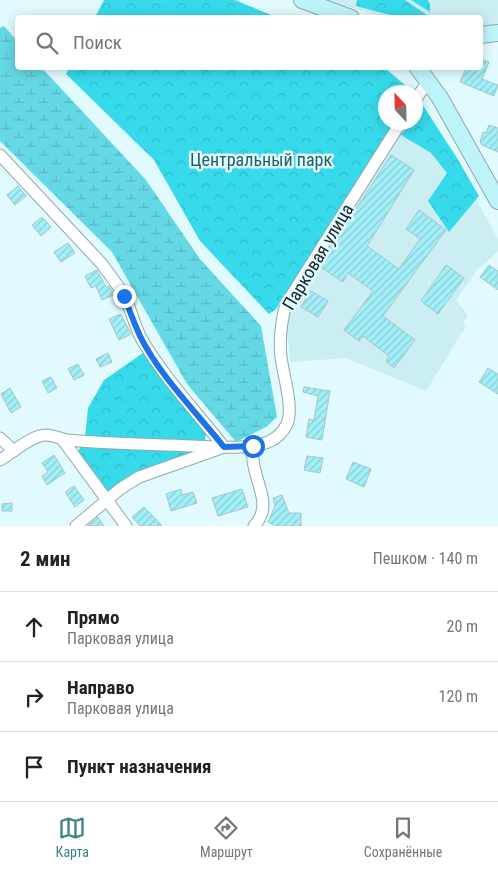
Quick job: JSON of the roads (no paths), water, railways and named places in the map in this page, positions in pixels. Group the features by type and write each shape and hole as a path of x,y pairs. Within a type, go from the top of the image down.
{"main road":[{"path":"306,1 343,15"},
{"path":"483,35 498,33"},
{"path":"432,74 498,201"}],"street":[{"path":"423,88 432,74"},
{"name":"Парковая улица","path":"0,460 39,436 47,435 62,439 99,442 224,447 253,446 268,442 279,435 287,424 289,413 280,340 281,322 286,304 396,130"},
{"path":"0,155 102,264 124,296 141,336 156,361 224,447"},
{"path":"0,438 14,451"},
{"path":"62,439 126,526"},
{"path":"253,446 254,466 264,502 261,518 254,526"},
{"name":"Парковая улица","path":"76,526 120,489 139,478 224,447"}],"park label":[{"name":"Центральный парк","path":"261,160"}]}
